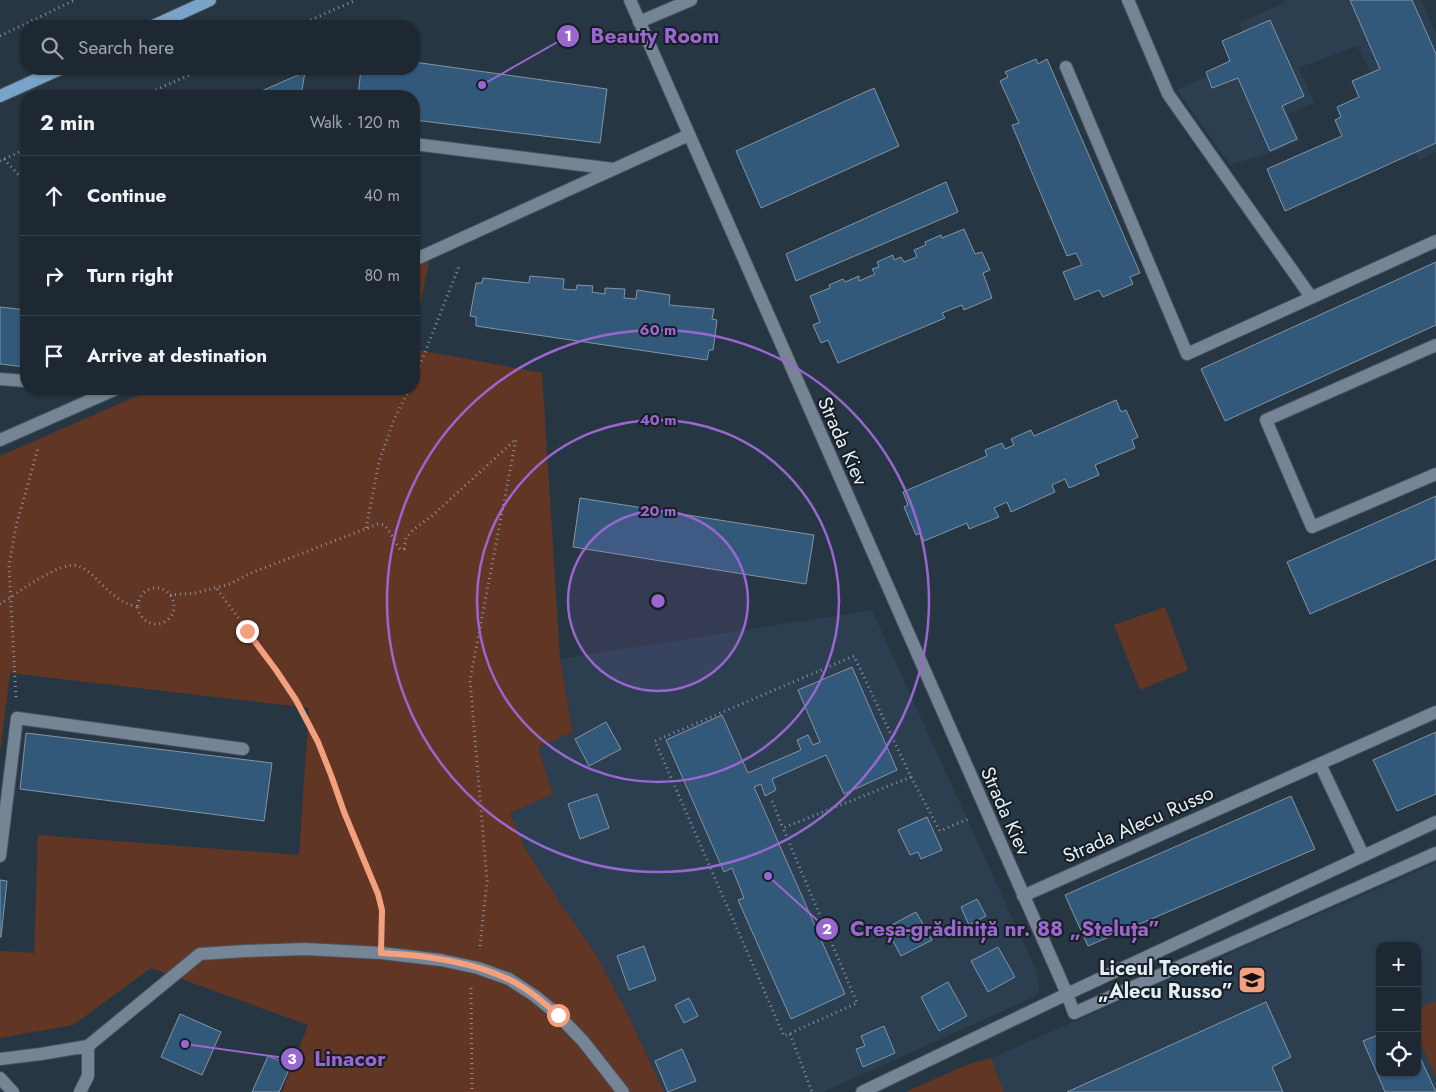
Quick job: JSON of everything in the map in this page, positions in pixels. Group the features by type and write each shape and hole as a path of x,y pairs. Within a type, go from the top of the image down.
{"main road":[{"path":"162,20 188,5 210,0"},
{"path":"0,96 47,75"}],"street":[{"name":"Strada Kiev","path":"630,0 1023,896"},
{"path":"640,22 691,0"},
{"path":"1128,0 1168,94 1311,297"},
{"path":"1066,67 1187,354 1436,241"},
{"path":"420,257 689,135"},
{"path":"420,145 613,169"},
{"path":"1436,345 1266,420 1312,527 1436,474"},
{"path":"0,379 20,381"},
{"path":"0,440 102,395"},
{"name":"Strada Alecu Russo","path":"1023,896 1436,712"},
{"path":"0,856 17,718 243,749"},
{"path":"1320,764 1364,855"},
{"path":"862,1092 1066,994 1436,822"},
{"path":"1023,896 1074,1013 1436,853"},
{"path":"0,1059 88,1046 200,954 305,950 381,953 441,960 478,968 509,980 534,996 558,1015 583,1041 623,1092"},
{"path":"80,1092 88,1076 88,1046"},
{"path":"0,1078 13,1092"}],"path":[{"path":"33,20 75,0"},
{"path":"311,20 356,0"},
{"path":"0,36 20,26"},
{"path":"156,90 189,75"},
{"path":"20,152 2,160 20,177"},
{"path":"420,365 463,257 465,237"},
{"path":"366,529 379,462 393,422 406,395"},
{"path":"17,718 16,671 8,566 16,526 47,420"},
{"path":"170,595 195,593 216,588 378,524 384,525 390,531 400,549 404,549 406,538 413,530 434,514 516,439 470,680 487,881 478,968 471,980 472,1092"},
{"path":"0,604 59,569 65,566 77,565 87,570 120,601 138,607"},
{"path":"157,588 164,590 174,602 171,616 166,622 159,624 152,624 145,620 140,614 138,607 139,600 143,594 157,588"},
{"path":"216,588 296,700 318,742 344,812 378,894 382,910 381,953"},
{"path":"772,801 857,1003 784,1036 655,741 854,656 911,777 940,831 986,812"},
{"path":"783,828 911,777"},
{"path":"790,1034 812,1092"}],"shaded area":[{"path":"1285,0 1421,0 1436,34 1436,152 1419,160 1380,69 1371,73 1357,46 1299,68 1314,103 1288,113 1300,141 1273,152 1230,165 1177,90 1234,63 1244,34 1239,23 1286,2"},
{"path":"430,257 420,306 420,263"},
{"path":"420,350 542,373 560,659 573,732 538,747 553,794 510,813 525,848 595,953 627,1013 664,1092 282,1092 308,1025 151,968 73,1025 0,1038 0,951 34,953 38,835 299,855 309,708 10,673 0,753 0,456 139,395 420,395"},
{"path":"1165,607 1188,670 1140,690 1114,625"},
{"path":"872,610 1036,970 1040,989 1034,997 823,1092 664,1092 627,1013 595,953 525,848 510,812 553,794 538,747 573,731 560,659"},
{"name":"Liceul Teoretic „Alecu Russo”","path":"1436,863 1436,1092 1004,1092 991,1058"},
{"path":"1436,1001 1436,1077 1421,1044 1421,1007"},
{"path":"991,1058 1004,1092 905,1092 969,1064"}],"building":[{"path":"1350,0 1412,0 1436,54 1436,143 1285,211 1267,169 1342,136 1335,120 1341,117 1337,107 1359,97 1352,81 1380,69"},
{"path":"1270,20 1304,96 1282,106 1297,139 1270,151 1238,78 1212,88 1206,72 1230,61 1222,41"},
{"path":"1036,59 1038,64 1047,59 1140,273 1130,277 1133,284 1103,297 1099,290 1075,300 1063,272 1082,265 1076,253 1067,256 1012,125 1019,123 1000,81 1008,77 1005,72"},
{"path":"420,63 607,89 600,143 420,121 420,90 359,90 360,75 420,75"},
{"path":"298,75 304,75 302,90 264,90"},
{"path":"874,88 899,146 761,208 736,151"},
{"path":"946,182 958,212 796,281 786,254"},
{"path":"964,229 975,254 982,252 990,270 983,273 992,298 964,310 962,305 942,313 945,318 838,363 828,340 821,343 813,325 820,322 810,296 830,288 829,285 843,279 845,282 859,276 859,281 875,274 872,269 879,267 877,262 893,255 894,260 901,257 904,262 917,257 914,250 926,245 925,242 941,235 942,238"},
{"path":"1436,262 1436,325 1225,421 1201,369"},
{"path":"530,276 564,279 563,289 576,290 577,285 593,286 592,292 605,294 605,288 625,289 624,298 636,299 637,290 670,295 669,305 714,309 712,319 717,320 713,350 709,350 707,360 476,326 476,317 470,316 476,283 482,283 483,278 529,283"},
{"path":"0,307 20,309 20,366 0,364"},
{"path":"1116,400 1121,412 1126,410 1138,437 1132,440 1135,448 1095,465 1099,475 1069,488 1065,479 1052,485 1055,492 1011,512 1007,502 994,508 999,517 969,529 967,523 924,541 920,533 916,535 904,507 908,505 903,492 987,456 985,450 1002,443 1005,449 1014,445 1011,439 1031,430 1034,436"},
{"path":"1436,496 1436,559 1310,614 1287,562"},
{"path":"580,498 814,535 806,584 573,547"},
{"path":"852,667 897,770 844,794 826,755 772,779 776,790 765,796 761,784 754,787 845,994 791,1019 738,900 744,898 732,868 724,872 666,740 722,715 748,773 801,750 797,740 808,735 813,745 820,742 798,690"},
{"path":"606,722 621,749 589,766 575,739"},
{"path":"1436,732 1436,794 1397,811 1373,760"},
{"path":"26,733 272,763 264,821 20,789"},
{"path":"597,794 609,828 580,839 568,804"},
{"path":"1291,796 1315,849 1088,946 1065,895"},
{"path":"927,817 942,850 921,859 918,852 910,855 898,830"},
{"path":"0,880 7,881 1,937 0,937"},
{"path":"977,899 986,916 969,925 961,907"},
{"path":"916,912 932,940 901,956 886,928"},
{"path":"644,946 656,980 629,990 617,956"},
{"path":"998,947 1015,977 988,992 971,961"},
{"path":"948,982 967,1016 939,1031 921,997"},
{"path":"689,998 698,1016 684,1023 675,1005"},
{"path":"1266,1002 1291,1057 1272,1067 1283,1092 1067,1092"},
{"path":"180,1014 221,1032 202,1075 161,1057"},
{"path":"884,1026 895,1053 863,1067 856,1049 865,1046 861,1036"},
{"path":"1376,1036 1376,1071 1363,1041"},
{"path":"682,1049 696,1081 668,1092 655,1061"},
{"path":"268,1056 291,1065 279,1092 252,1092"},
{"path":"1421,1060 1436,1092 1385,1092 1379,1077 1421,1077"}],"place":[{"name":"Beauty Room","path":"482,85"},
{"name":"Creșa-grădiniță nr. 88 „Steluța”","path":"768,876"},
{"name":"Liceul Teoretic „Alecu Russo”","path":"1252,980"},
{"name":"Linacor","path":"185,1044"}],"route":[{"path":"247,631 296,700 318,742 344,812 378,894 382,910 381,953 441,960 478,968 509,980 534,996 558,1015"}]}
